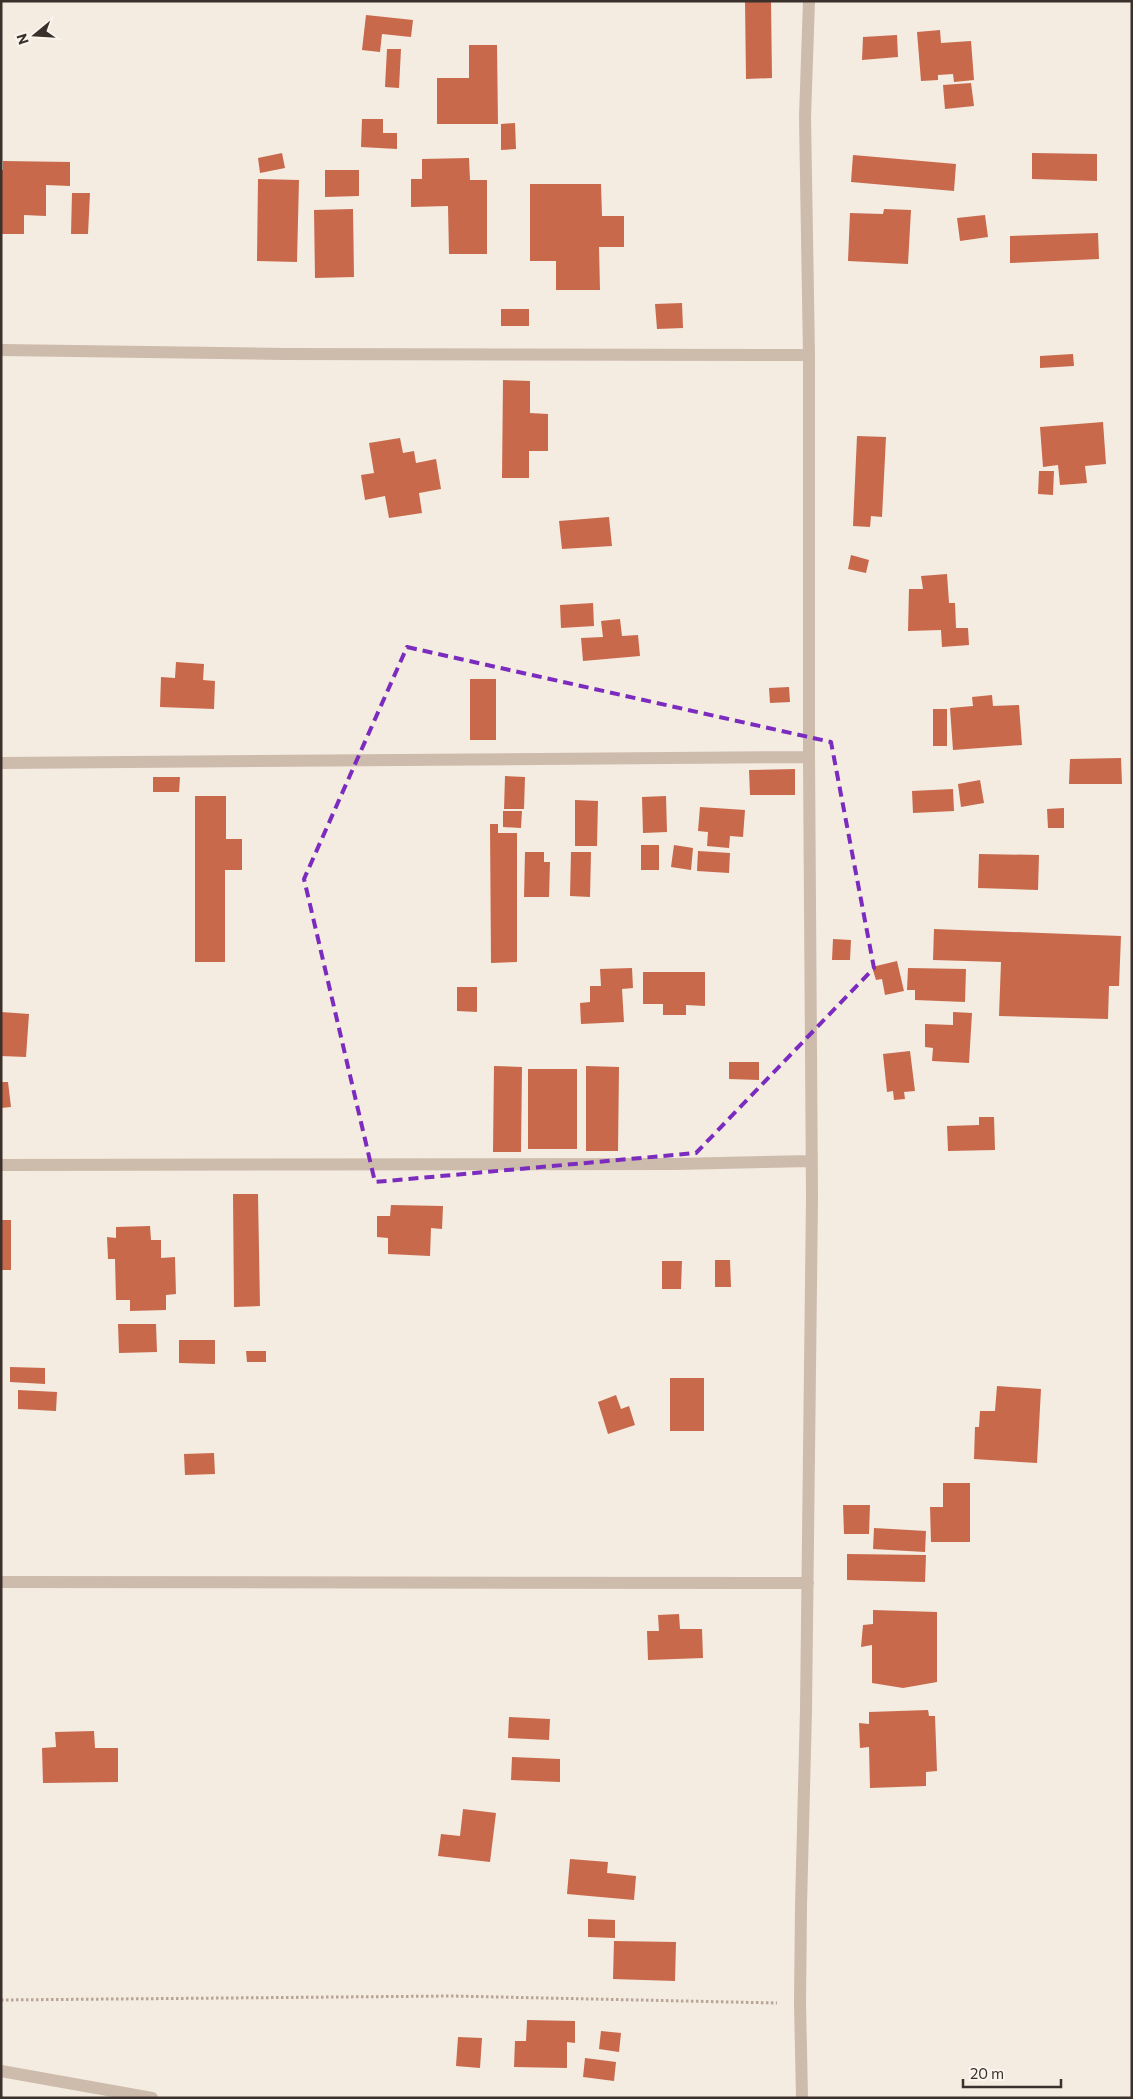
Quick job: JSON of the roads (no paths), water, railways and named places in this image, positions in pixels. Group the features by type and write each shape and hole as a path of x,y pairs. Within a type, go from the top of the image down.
{"street":[{"path":"802,2098 800,2003 808,1583 811,1161 808,756 809,355 805,117 809,1"},
{"path":"1,350 284,354 809,355"},
{"path":"1,763 808,756"},
{"path":"1,1165 675,1164 811,1161"},
{"path":"1,1582 808,1583"},
{"path":"1,2071 152,2098"}]}
